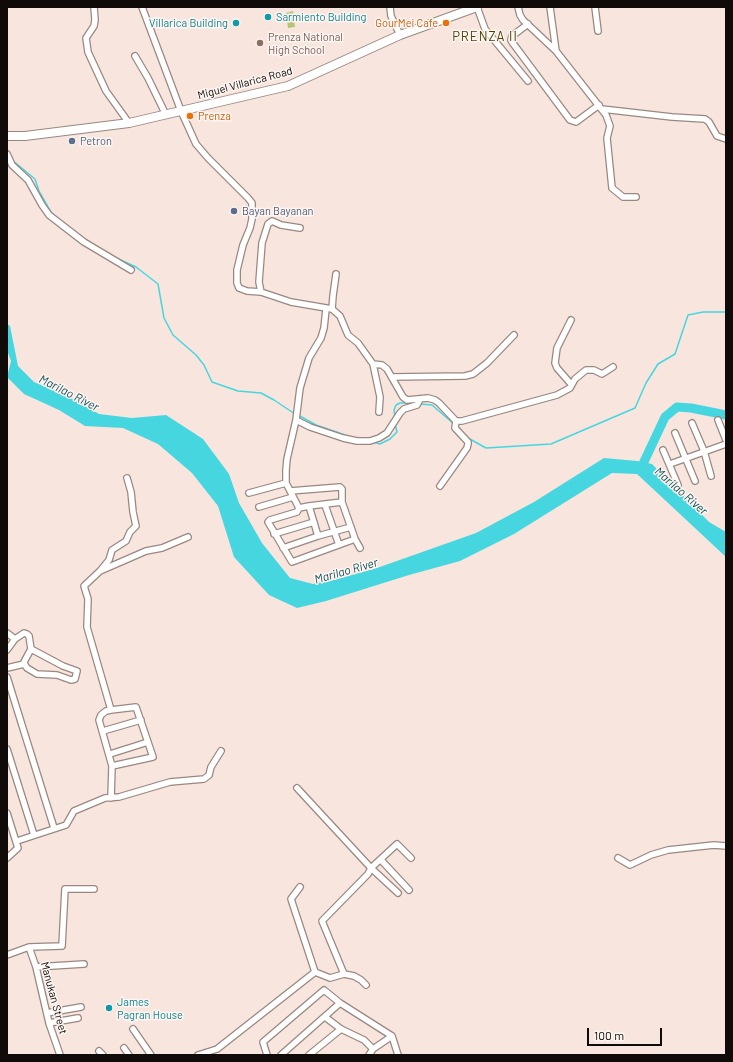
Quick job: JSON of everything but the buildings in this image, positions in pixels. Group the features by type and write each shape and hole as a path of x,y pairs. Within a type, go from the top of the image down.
{"main road":[{"name":"Miguel Villarica Road","path":"7,136 25,136 129,123 288,86 400,35 477,7"}],"street":[{"path":"94,7 94,26 86,38 88,52 106,91 129,123"},
{"path":"142,7 181,111 192,136 200,149 251,201 253,207 252,219 239,258 237,283 239,288 247,291 261,292 291,302 329,309 340,316 348,335 358,343 373,364 380,397 379,412"},
{"path":"390,7 391,16 400,35"},
{"path":"477,7 485,28 528,81"},
{"path":"518,7 520,16 523,20 556,51 600,107 610,123 607,138 612,188 622,197 636,197"},
{"path":"550,7 556,51"},
{"path":"595,7 598,31"},
{"path":"528,24 512,36 512,42 570,120 576,122 600,107 672,118 705,119 709,122 717,136 726,139"},
{"path":"135,56 148,78 166,115"},
{"path":"7,154 12,165 28,180 49,215 84,242 131,270"},
{"path":"261,292 259,282 262,242 268,224 272,221 281,226 300,228"},
{"path":"299,508 286,483 287,459 296,417 300,388 309,358 321,338 333,296 336,274"},
{"path":"571,320 557,348 555,363 557,368 571,384"},
{"path":"392,377 465,376 473,374 487,363 514,335"},
{"path":"373,364 382,365 387,369 403,397 407,400 428,398 435,400 456,420 462,421 558,395 570,388 575,379 586,370 594,370 602,374 613,367"},
{"path":"296,417 310,427 343,438 370,442 387,433 400,413 404,409 418,405 420,399"},
{"path":"440,486 467,448 468,444 468,442 455,428 456,420"},
{"path":"718,420 726,440"},
{"path":"692,423 704,451 711,476"},
{"path":"675,433 695,481"},
{"path":"670,464 726,444"},
{"path":"663,450 678,485"},
{"path":"112,710 87,627 88,599 84,586 109,560 112,550 126,541 130,532 136,526 131,492 127,478"},
{"path":"249,493 286,483"},
{"path":"259,507 292,494 340,487 342,489 342,502 355,539 360,548"},
{"path":"342,502 299,508 297,512 269,521 268,524 292,562 355,539"},
{"path":"325,505 339,545"},
{"path":"309,506 318,536"},
{"path":"274,534 314,522"},
{"path":"283,548 351,527"},
{"path":"100,571 146,551 162,548 188,537"},
{"path":"7,633 15,639"},
{"path":"7,650 15,639 24,633 27,634 29,636 31,649 25,659 24,664"},
{"path":"24,664 27,668 37,674 57,675 73,680 77,672 31,649"},
{"path":"7,668 24,664"},
{"path":"57,675 63,666"},
{"path":"7,677 54,828"},
{"path":"111,798 112,766 110,754 99,720 106,711 134,706 141,720 153,757 112,766"},
{"path":"103,731 141,720"},
{"path":"110,754 148,742"},
{"path":"7,749 34,835"},
{"path":"16,841 66,824 74,811 105,798 126,795 170,782 204,779 209,775 211,767 221,751"},
{"path":"297,788 371,868 398,893"},
{"path":"7,813 18,848 7,858"},
{"path":"7,836 14,833"},
{"path":"344,974 322,921 368,874 371,868 397,844 411,858"},
{"path":"618,858 631,865 651,855 668,850 714,845 726,846"},
{"path":"381,860 409,890"},
{"path":"300,887 291,899 314,972"},
{"path":"7,955 29,947 62,946 65,889 94,889"},
{"name":"Manukan Street","path":"29,947 36,967 47,1013 60,1055"},
{"path":"36,967 84,964"},
{"path":"314,972 330,978 344,974 354,976 366,985"},
{"path":"198,1055 217,1049 314,972"},
{"path":"266,1055 263,1042 324,990 340,1003 392,1036 398,1055"},
{"path":"284,1054 296,1041 340,1003"},
{"path":"47,1013 81,1007"},
{"path":"325,1017 341,1029 364,1040 373,1049"},
{"path":"50,1023 78,1018"},
{"path":"133,1029 151,1055"},
{"path":"309,1055 341,1029"},
{"path":"369,1055 373,1049 392,1036"},
{"path":"124,1048 129,1055"}],"green space":[{"path":"293,11 295,27 288,28 286,13"}],"water":[{"path":"7,324 10,326 18,366 34,382 71,398 99,414 132,418 166,415 203,439 229,474 239,503 262,543 290,578 313,584 334,580 377,568 476,533 534,502 604,458 652,464 709,522 726,532 726,557 637,474 612,473 514,534 460,561 326,601 297,608 269,595 234,557 218,506 192,473 158,444 123,428 85,426 59,410 24,394 7,377 11,361 7,350"}],"waterway":[{"path":"12,160 35,179 39,191 51,212 57,218"},
{"path":"83,238 102,250"},
{"path":"114,257 136,267 158,284 164,318 173,335 196,355 204,365 212,382 238,391 261,393 295,414"},
{"path":"468,438 486,448 551,444 635,408 646,383 658,364 675,354 688,315 703,312 726,312"},
{"path":"395,418 394,410 396,405 400,403 415,403"},
{"path":"420,404 432,405 454,424"},
{"path":"635,467 642,466 665,417 677,407 691,408 726,415"},
{"path":"298,415 316,425 354,438"},
{"path":"373,442 380,444 390,439 397,432 395,424"}],"place":[{"name":"Sarmiento Building","path":"268,17"},
{"name":"Villarica Building","path":"236,23"},
{"name":"GourMei Cafe","path":"446,23"},
{"name":"Prenza National High School","path":"260,43"},
{"name":"Prenza","path":"190,116"},
{"name":"Petron","path":"72,141"},
{"name":"Bayan Bayanan","path":"234,211"},
{"name":"James Pagran House","path":"109,1008"}],"district":[{"name":"PRENZA II","path":"485,37"}],"water label":[{"name":"Marilao River","path":"69,393"},
{"name":"Marilao River","path":"681,491"},
{"name":"Marilao River","path":"346,571"}]}
